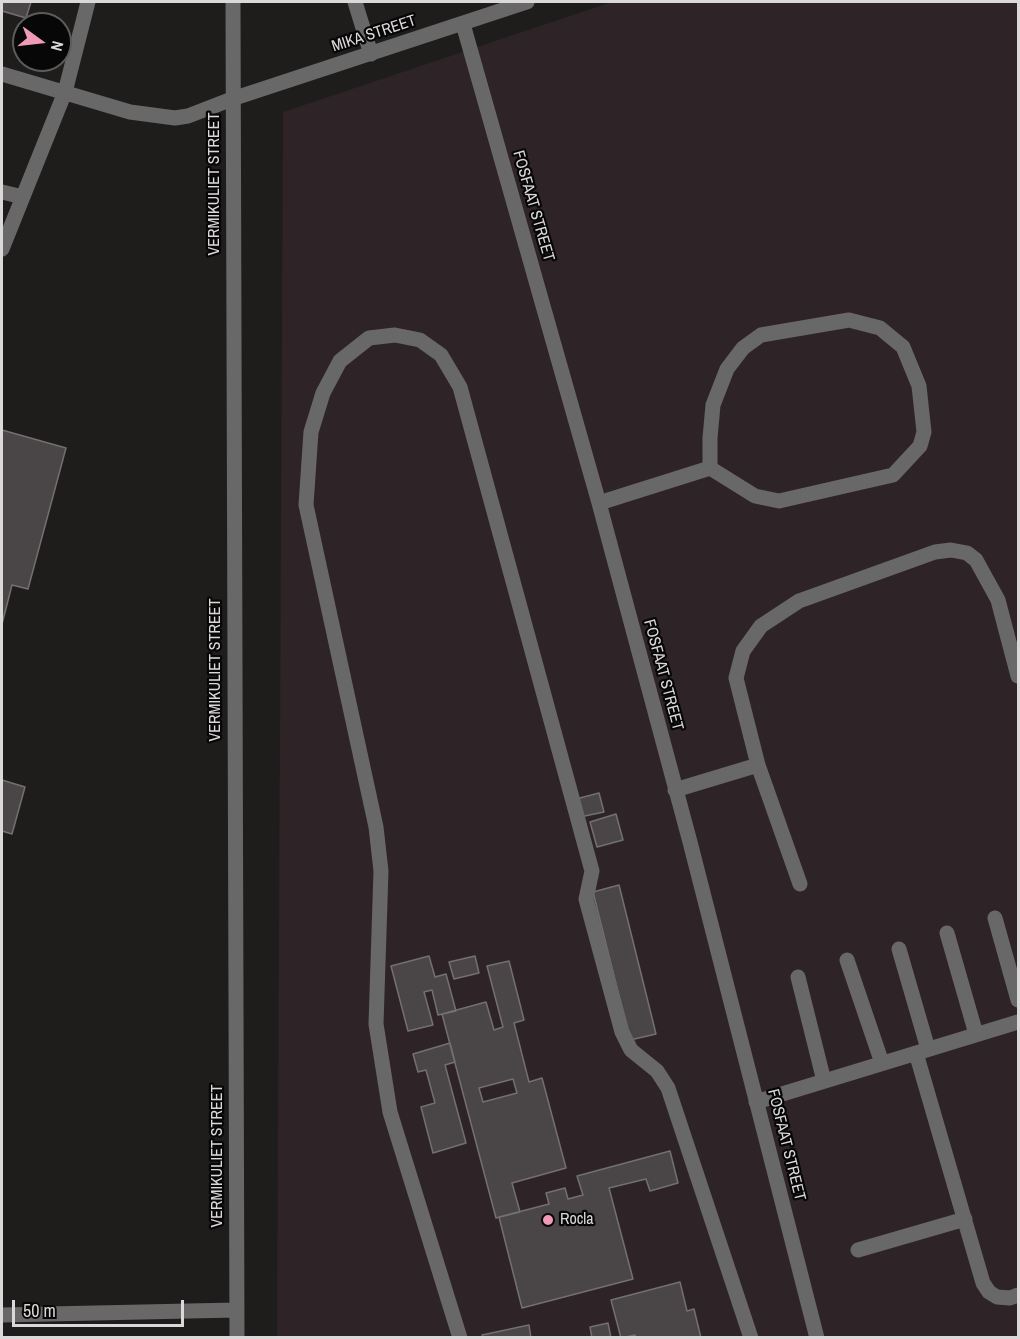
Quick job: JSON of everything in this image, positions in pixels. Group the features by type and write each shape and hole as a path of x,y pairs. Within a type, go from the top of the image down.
{"street":[{"path":"2,249 65,92 88,2"},
{"name":"VERMIKULIET STREET","path":"233,2 237,1338"},
{"path":"355,2 371,54"},
{"name":"MIKA STREET","path":"2,74 130,112 175,118 188,116 232,99 527,2"},
{"name":"FOSFAAT STREET","path":"462,24 598,503 817,1338"},
{"path":"2,192 22,197"},
{"path":"598,503 710,468 755,496 779,501 893,475 920,446 924,432 919,386 903,347 880,328 849,320 761,335 743,348 727,369 713,405 710,468"},
{"path":"460,1338 390,1112 376,1024 381,892 376,827 306,505 311,432 323,393 340,361 369,338 395,335 420,340 441,355 460,387 592,871 586,899 622,1032 631,1050 657,1071 668,1088 751,1338"},
{"path":"800,884 758,765 736,678 743,651 760,626 799,601 935,552 951,550 967,553 976,560 998,600 1018,676"},
{"path":"675,790 758,765"},
{"path":"995,918 1018,1000"},
{"path":"947,933 976,1034"},
{"path":"899,949 922,1051 983,1283 989,1292 997,1297 1010,1298 1018,1295"},
{"path":"848,960 882,1064"},
{"path":"798,976 824,1081"},
{"path":"756,1102 1018,1022"},
{"path":"858,1250 965,1220"},
{"path":"2,1315 236,1310"}],"shaded area":[{"path":"612,2 1018,2 1018,1337 277,1338 283,112"}],"building":[{"path":"2,2 31,2 28,12 12,12 12,14 2,11"},
{"path":"2,430 66,448 28,589 12,585 2,624"},
{"path":"2,780 25,787 12,834 2,831"},
{"path":"599,793 604,812 580,817 576,799"},
{"path":"616,814 623,840 597,847 590,822"},
{"path":"619,885 656,1034 630,1040 593,892"},
{"path":"429,956 435,977 446,974 456,1011 438,1015 432,990 424,992 433,1025 408,1031 391,966"},
{"path":"475,956 479,973 454,979 449,962"},
{"path":"509,961 524,1020 514,1023 529,1082 542,1078 566,1168 512,1183 520,1212 496,1218 442,1014 486,1002 494,1030 503,1027 487,966","holes":["513,1079 517,1093 483,1102 479,1088"]},
{"path":"450,1043 455,1062 445,1065 466,1143 433,1153 421,1107 435,1103 426,1070 418,1072 413,1054"},
{"path":"670,1151 678,1183 650,1191 646,1179 609,1188 633,1279 522,1308 499,1217 549,1204 546,1193 565,1188 568,1199 583,1195 577,1176"},
{"path":"680,1282 687,1311 694,1309 701,1338 636,1338 635,1335 621,1338 611,1300"},
{"path":"608,1323 611,1338 592,1338 590,1327"},
{"path":"529,1325 531,1338 483,1338 482,1335"}],"place":[{"name":"Rocla","path":"548,1220"}]}
